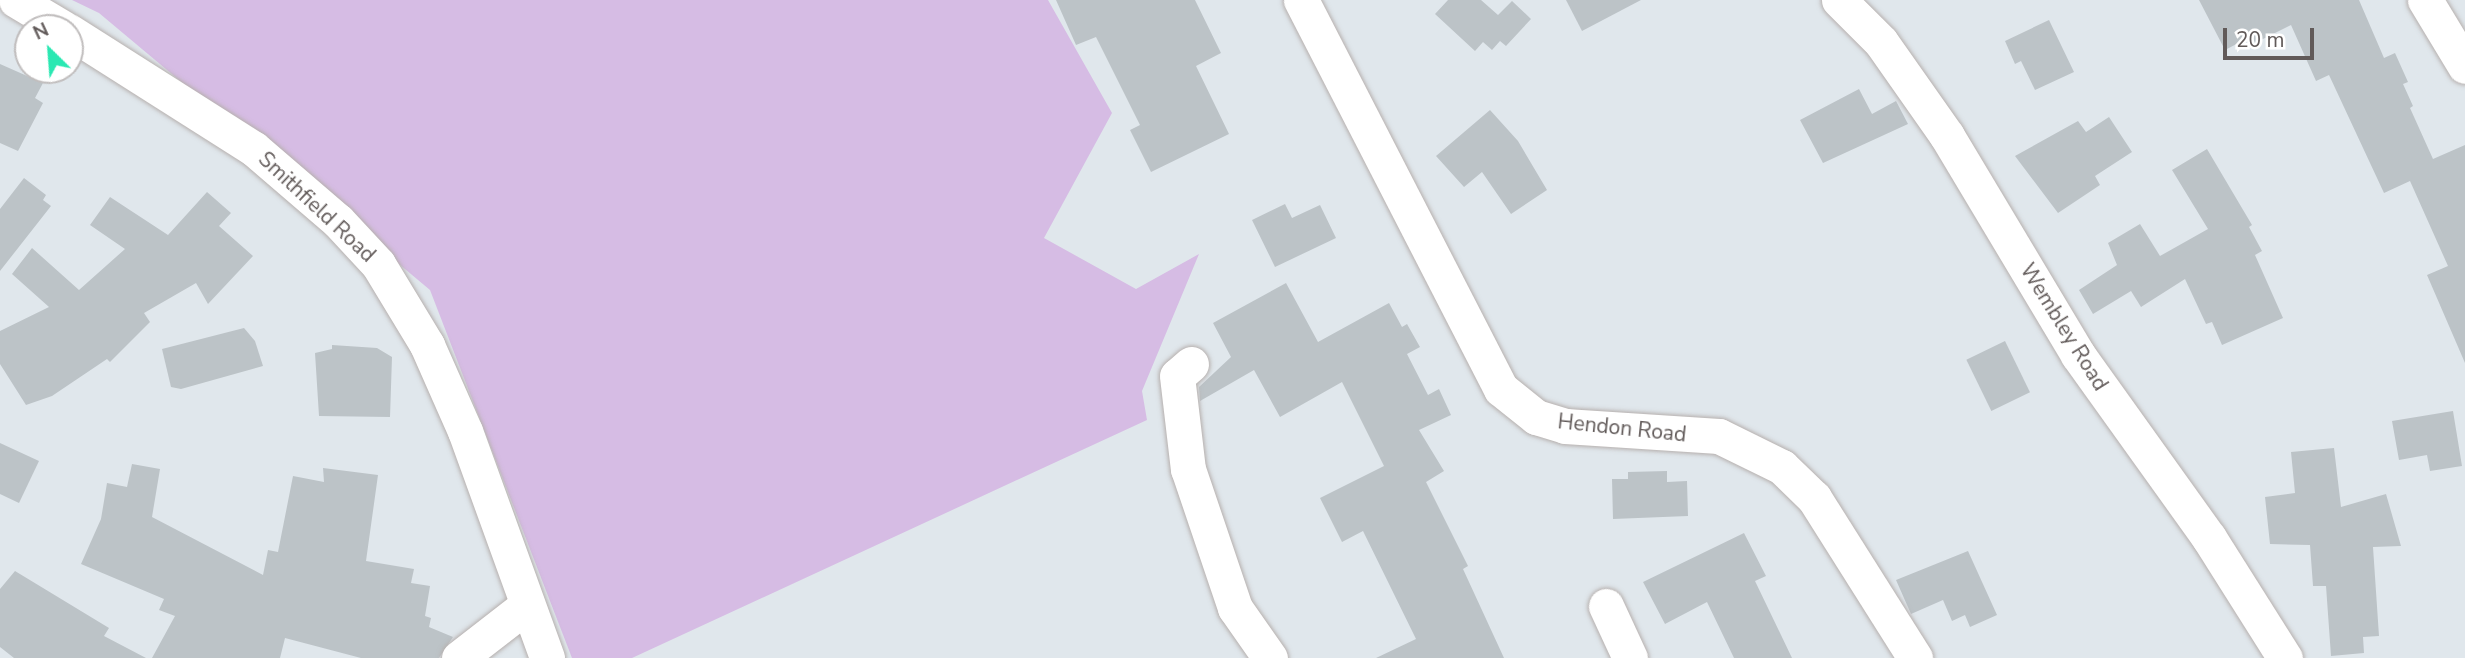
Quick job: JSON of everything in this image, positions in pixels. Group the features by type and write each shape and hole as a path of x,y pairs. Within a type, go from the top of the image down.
{"street":[{"path":"16,0 40,14"},
{"name":"Hendon Road","path":"1301,0 1501,389 1536,417 1565,426 1719,436 1782,467 1814,498 1915,658"},
{"name":"Wembley Road","path":"1839,0 1881,42 1947,136 2078,355 2208,538 2285,658"},
{"path":"2425,0 2465,66"},
{"name":"Smithfield Road","path":"84,42 253,148 338,221 378,264 433,357 465,431 547,658"},
{"path":"1191,365 1177,376 1188,469 1235,608 1270,658"},
{"path":"459,658 526,606"},
{"path":"1606,606 1630,658"}],"shaded area":[{"path":"72,0 1048,0 1112,113 1044,238 1136,289 1199,254 1142,391 1147,420 632,658 572,658 430,290 99,13"}],"building":[{"path":"1056,0 1195,0 1221,53 1196,66 1229,134 1151,172 1130,130 1140,125 1096,37 1076,45"},
{"path":"1448,0 1481,0 1498,15 1512,1 1531,19 1506,46 1500,41 1492,50 1483,42 1475,51 1435,14"},
{"path":"1566,0 1641,0 1582,31"},
{"path":"2199,0 2359,0 2384,58 2395,53 2408,82 2403,84 2413,106 2410,108 2433,159 2465,145 2465,363 2427,275 2448,266 2410,181 2384,193 2329,75 2316,81 2291,25 2255,43 2252,36 2225,50"},
{"path":"2049,20 2074,72 2035,90 2021,61 2015,64 2005,41"},
{"path":"0,64 14,70 14,84 42,84 35,98 43,103 18,151 0,143"},
{"path":"1859,89 1872,114 1896,101 1908,124 1823,163 1800,120"},
{"path":"1490,110 1518,141 1547,190 1511,214 1482,172 1464,187 1436,156"},
{"path":"2109,117 2132,152 2095,176 2100,185 2058,213 2015,156 2078,121 2086,132"},
{"path":"2207,149 2252,225 2249,227 2262,251 2255,255 2283,318 2222,345 2212,322 2206,324 2185,279 2141,307 2131,291 2093,314 2079,290 2117,265 2108,243 2140,224 2160,256 2208,229 2172,170"},
{"path":"24,178 46,195 43,200 51,206 0,271 0,209"},
{"path":"207,192 231,213 219,226 253,256 208,304 196,283 144,313 150,322 110,362 107,359 52,396 26,405 0,364 0,331 49,307 12,274 32,248 79,290 125,249 90,225 110,197 168,235"},
{"path":"1285,204 1292,218 1320,205 1336,238 1275,267 1252,220"},
{"path":"1286,283 1318,342 1389,303 1402,327 1407,324 1420,347 1407,354 1428,395 1439,389 1451,415 1419,430 1444,471 1426,482 1468,566 1463,569 1504,658 1376,658 1416,639 1363,531 1342,542 1320,498 1384,466 1342,382 1280,417 1254,370 1200,401 1199,387 1231,357 1213,323"},
{"path":"244,328 255,341 263,366 181,389 171,387 162,349"},
{"path":"2005,341 2030,392 1991,411 1966,360"},
{"path":"332,345 377,348 392,357 390,417 319,416 315,353 332,349"},
{"path":"2453,411 2462,466 2430,471 2427,455 2399,460 2392,421"},
{"path":"0,443 39,461 19,503 0,494"},
{"path":"2334,448 2341,507 2386,494 2401,546 2373,547 2379,636 2363,637 2364,653 2331,656 2326,586 2313,586 2310,545 2270,544 2265,497 2295,493 2291,452"},
{"path":"132,464 160,469 152,517 263,575 268,550 278,552 293,476 324,482 323,468 378,475 366,561 414,569 411,583 430,586 425,616 431,618 429,627 453,637 439,658 361,658 285,638 280,658 152,658 175,616 159,610 164,599 81,564 101,519 107,483 127,487"},
{"path":"1667,471 1667,482 1687,481 1688,516 1613,519 1612,479 1628,479 1628,472"},
{"path":"1744,533 1766,576 1755,581 1792,658 1734,658 1707,602 1665,624 1643,582"},
{"path":"1968,551 1997,615 1970,627 1965,615 1952,621 1943,600 1911,614 1896,580"},
{"path":"15,571 109,628 104,636 146,658 14,658 0,647 0,589"}]}
